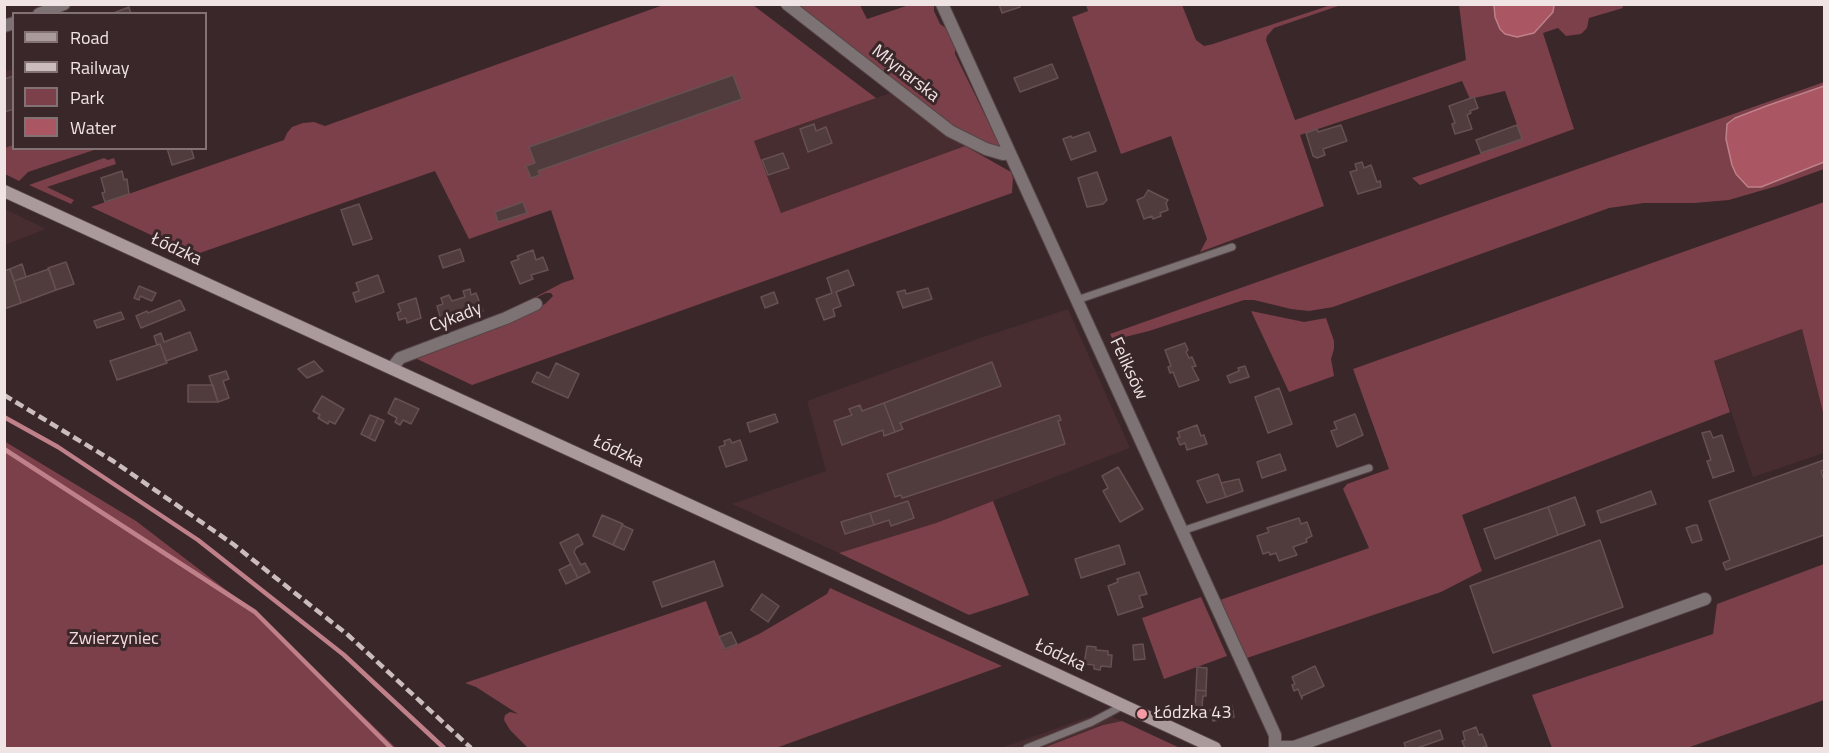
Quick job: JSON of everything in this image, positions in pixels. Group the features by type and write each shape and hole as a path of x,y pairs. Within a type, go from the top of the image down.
{"main road":[{"name":"Łódzka","path":"4,191 1215,748"}],"street":[{"path":"44,12 64,4"},
{"name":"Młynarska","path":"787,4 950,131 986,150 1003,154 1010,153"},
{"name":"Feliksów","path":"942,4 1275,735 1275,748"},
{"name":"Cykady","path":"392,368 400,358 506,318 536,304"},
{"path":"1275,748 1294,747 1705,598"}],"lane":[{"path":"1077,300 1232,247"},
{"path":"1182,531 1369,468"},
{"path":"1027,748 1092,722 1124,705"}],"shaded area":[{"path":"12,69 12,150 4,157 4,72"},
{"path":"893,92 965,146 781,213 754,141"},
{"path":"5,209 46,229 5,245"},
{"path":"1068,309 1130,448 936,523 839,553 732,504 826,471 807,401 980,338"},
{"path":"1802,329 1824,416 1824,453 1753,477 1714,361"},
{"path":"1102,712 1122,721 1103,725 1043,748 1001,748"}],"green space":[{"path":"666,4 753,5 876,98 754,141 781,213 965,146 1011,172 1012,193 472,385 415,358 545,304 553,296 551,293 526,302 574,279 551,210 469,239 435,171 194,255 91,207 284,140 292,127 303,123 314,122 325,126"},
{"path":"1622,4 1623,8 1589,18 1587,28 1581,34 1566,36 1558,28 1543,33 1574,129 1420,185 1412,178 1522,139 1505,91 1470,99 1462,81 1300,135 1324,206 1200,252 1207,239 1171,136 1121,154 1072,17 1088,11 1086,5 1182,5 1196,40 1204,46 1331,5 1341,5 1274,28 1267,36 1266,40 1295,120 1466,60 1459,5"},
{"path":"798,5 860,5 867,19 909,5 934,5 934,11 940,24 946,28 955,46 955,54 1007,160 954,126 829,33 832,31"},
{"path":"1824,82 1824,169 1777,186 1729,200 1644,203 1609,208 1333,307 1309,311 1244,300 1149,331 1113,340 1110,334"},
{"path":"12,145 12,150 94,150 28,172 19,181 5,174 5,148"},
{"path":"104,158 108,160 114,158 116,164 47,187 74,200 71,204 29,185"},
{"path":"1824,202 1824,416 1802,329 1714,361 1730,412 1462,515 1482,571 1441,592 1247,658 1220,600 1369,548 1343,489 1347,484 1389,469 1353,369"},
{"path":"1251,311 1304,322 1326,318 1334,341 1331,359 1334,376 1289,392"},
{"name":"Zwierzyniec","path":"4,441 136,521 255,612 396,748 5,748"},
{"path":"993,501 1029,595 1006,603 969,615 839,553 936,523"},
{"path":"1824,564 1824,700 1687,748 1552,748 1532,695 1713,634 1717,604"},
{"path":"830,588 1002,666 776,748 528,748 510,730 504,720 505,715 510,712 518,714 476,687 465,683 706,601 725,650 759,634 827,594"},
{"path":"1201,597 1227,656 1164,679 1142,618"},
{"path":"1122,721 1180,748 1043,748 1103,725"}],"water":[{"path":"1494,4 1554,5 1553,12 1534,33 1517,37 1505,34 1500,29 1495,17"},
{"path":"1824,86 1824,162 1761,187 1748,187 1736,174 1732,165 1726,139 1727,124 1735,118"}],"building":[{"path":"999,4 1020,4 1020,7 1002,13"},
{"path":"129,7 130,12 116,12"},
{"path":"1052,64 1058,78 1020,92 1014,78"},
{"path":"733,75 742,99 538,171 540,175 531,178 526,166 535,163 529,147"},
{"path":"12,77 12,110 4,112 4,79"},
{"path":"1474,97 1478,108 1467,115 1472,129 1455,134 1452,124 1455,123 1449,106"},
{"path":"814,124 816,131 826,127 832,143 808,152 800,129"},
{"path":"1341,125 1347,141 1323,149 1325,155 1317,158 1313,156 1306,133"},
{"path":"1517,125 1522,139 1481,153 1476,140"},
{"path":"1089,132 1096,151 1071,160 1063,139"},
{"path":"168,150 192,150 194,158 172,165"},
{"path":"783,153 789,168 768,175 762,160"},
{"path":"1362,162 1364,168 1371,165 1381,187 1358,194 1350,172 1357,170 1355,164"},
{"path":"122,171 124,180 127,179 129,194 105,202 101,178"},
{"path":"1097,172 1107,200 1103,204 1087,207 1078,178"},
{"path":"1148,190 1168,200 1166,203 1168,210 1153,219 1152,216 1144,219 1137,200 1144,197"},
{"path":"523,202 527,213 498,222 495,212"},
{"path":"359,204 372,239 353,245 341,210"},
{"path":"460,249 464,261 443,268 439,256"},
{"path":"533,250 536,260 543,257 548,270 531,275 533,279 520,284 511,262 519,259 517,256"},
{"path":"66,262 74,284 56,290 48,268"},
{"path":"22,264 26,277 14,281 10,269"},
{"path":"10,269 21,303 4,309 4,271"},
{"path":"49,269 56,290 21,303 14,281"},
{"path":"848,270 854,285 836,292 841,306 833,309 835,316 824,320 816,299 832,293 827,278"},
{"path":"378,275 384,292 356,302 353,293 359,291 356,283"},
{"path":"139,286 156,293 152,301 140,296 139,300 134,298"},
{"path":"928,288 932,299 903,308 897,292 905,290 906,294"},
{"path":"470,289 471,295 476,293 483,311 470,315 468,310 441,320 437,306 443,304 441,298 449,295 452,301 465,297 463,291"},
{"path":"774,292 778,303 765,308 761,297"},
{"path":"416,298 421,318 407,323 406,318 399,320 397,313 401,311 398,304"},
{"path":"180,300 185,310 141,328 136,316"},
{"path":"121,312 124,319 97,328 94,321"},
{"path":"190,332 197,350 166,361 160,344 157,345 154,336 161,333 164,342"},
{"path":"1185,343 1188,350 1186,352 1189,358 1192,357 1196,366 1192,367 1199,380 1179,387 1173,372 1170,373 1168,367 1171,366 1165,350"},
{"path":"160,344 167,363 117,380 110,361"},
{"path":"314,361 323,371 307,378 298,369"},
{"path":"992,362 1001,386 900,423 903,429 895,432 884,403"},
{"path":"556,363 579,374 568,398 532,382 537,372 549,378"},
{"path":"1245,366 1249,377 1230,383 1227,376"},
{"path":"226,371 229,379 223,381 229,398 218,402 209,376"},
{"path":"188,385 213,385 218,402 188,402"},
{"path":"1279,388 1292,424 1268,433 1255,397"},
{"path":"322,396 344,409 335,424 329,421 328,424 318,418 320,415 313,411"},
{"path":"395,398 419,409 411,424 403,420 400,425 395,422 397,418 388,413"},
{"path":"884,403 895,432 884,436 883,430 842,445 834,421 852,415 849,409 860,405 862,411"},
{"path":"775,414 778,422 750,432 747,423"},
{"path":"1355,414 1363,435 1337,447 1331,431 1337,429 1334,422"},
{"path":"370,415 378,418 369,438 361,434"},
{"path":"1059,415 1061,420 1058,421 1065,444 906,497 902,498 901,495 895,497 887,474"},
{"path":"378,418 384,421 375,441 369,438"},
{"path":"1197,425 1207,444 1187,450 1185,443 1180,445 1177,438 1180,437 1178,432"},
{"path":"1710,431 1713,438 1722,435 1734,471 1713,478 1707,461 1711,460 1702,433"},
{"path":"730,439 732,443 740,440 747,460 726,467 719,447 725,445 724,441"},
{"path":"1280,454 1286,470 1262,478 1257,462"},
{"path":"1824,460 1824,470 1821,471 1824,480 1824,535 1726,570 1723,563 1730,560 1709,501"},
{"path":"1118,467 1143,509 1120,522 1103,491 1108,488 1102,476"},
{"path":"1218,474 1226,497 1207,503 1197,481"},
{"path":"1239,479 1243,491 1226,497 1221,483"},
{"path":"1651,491 1656,504 1601,523 1597,511"},
{"path":"1575,497 1585,525 1558,535 1548,507"},
{"path":"908,501 914,518 891,526 889,520 874,525 870,513"},
{"path":"1548,507 1558,535 1495,559 1484,529"},
{"path":"870,513 874,525 845,534 841,522"},
{"path":"602,515 623,524 613,545 593,536"},
{"path":"1299,518 1301,524 1307,522 1312,536 1306,539 1307,542 1293,547 1297,555 1279,561 1276,553 1263,554 1257,536 1269,532 1267,528"},
{"path":"622,525 633,530 624,550 613,545"},
{"path":"1697,525 1702,540 1692,543 1686,528"},
{"path":"578,534 583,544 574,552 581,565 585,563 590,572 578,578 560,543"},
{"path":"1600,540 1623,607 1493,653 1470,586"},
{"path":"1119,545 1125,564 1081,578 1075,559"},
{"path":"714,561 723,586 662,607 653,582"},
{"path":"571,564 578,578 566,584 559,570"},
{"path":"1139,572 1147,594 1139,596 1143,607 1118,615 1108,586 1118,582 1117,579"},
{"path":"762,594 779,606 768,622 751,610"},
{"path":"731,632 737,644 725,649 719,637"},
{"path":"1143,644 1145,659 1134,660 1133,645"},
{"path":"1087,646 1096,647 1096,650 1108,651 1108,655 1112,655 1111,667 1101,666 1100,670 1094,669 1094,665 1084,664"},
{"path":"1315,666 1324,686 1302,696 1302,699 1298,689 1294,691 1292,685 1295,684 1292,677"},
{"path":"1197,667 1207,668 1206,691 1196,690"},
{"path":"1196,690 1206,691 1202,707 1195,707"},
{"path":"1232,706 1234,717 1213,721 1210,710"},
{"path":"1476,727 1487,746 1465,748 1462,741 1465,740 1463,732"},
{"path":"1440,730 1443,739 1417,748 1406,748 1404,743"}],"waterway":[{"path":"4,417 58,447 198,540 344,655 444,748"},
{"path":"4,449 255,612 391,748"}],"railway":[{"path":"4,395 113,461 233,544 348,635 471,748"}],"place":[{"name":"Łódzka 43","path":"1142,714"}]}
